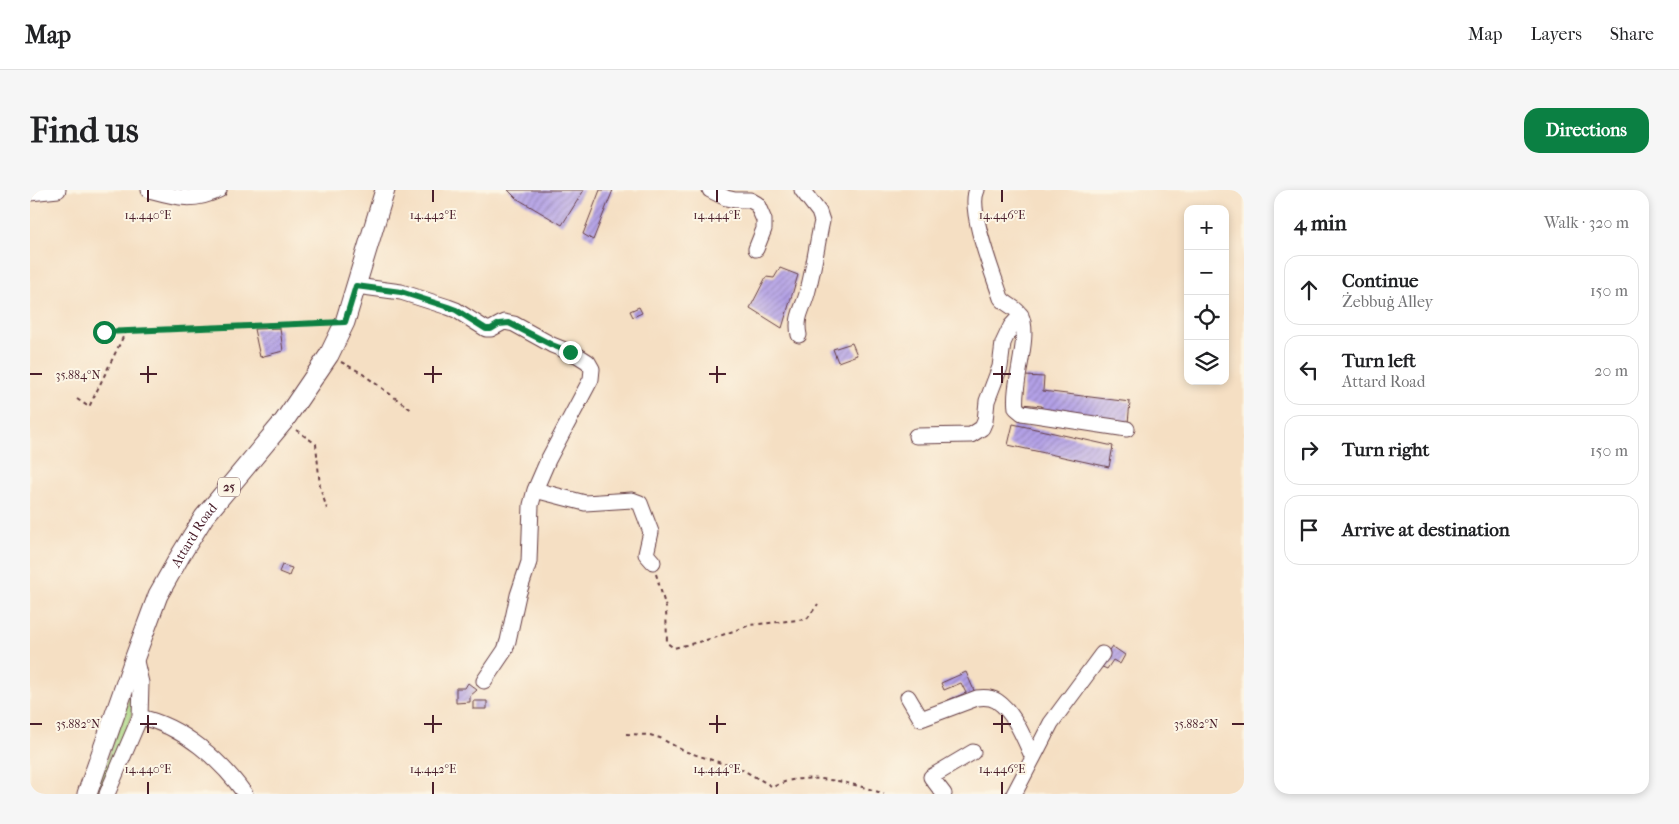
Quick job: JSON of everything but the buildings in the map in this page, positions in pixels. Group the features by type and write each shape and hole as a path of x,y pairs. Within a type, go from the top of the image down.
{"main road":[{"name":"Attard Road","path":"87,794 134,657 158,595 204,517 284,421 329,355 345,322 385,190"}],"street":[{"path":"30,193 58,190"},
{"path":"149,190 177,197 192,198 208,196 219,190"},
{"path":"710,190 726,198 750,200 757,204 764,220 764,229 756,249"},
{"path":"800,335 797,325 798,317 808,291 822,221 818,212 802,190"},
{"path":"977,190 974,207 977,222 1001,298 1006,304 1014,307 1021,315 1023,322 1015,404 1018,412 1127,429"},
{"path":"356,286 401,292 448,307 486,329 491,329 504,322 514,324 552,345 577,355 591,365 590,379 548,460 535,490 531,505 529,562 518,595 508,642 505,650 484,681"},
{"path":"916,436 971,434 982,428 987,401 1000,367 1003,343 1011,326 1021,315"},
{"path":"535,490 585,503 632,500 640,503 651,532 646,554 653,562"},
{"path":"1014,794 1051,723 1102,654"},
{"path":"107,794 140,717 142,683 134,657"},
{"path":"908,696 922,719 977,698 986,697 995,700 1002,705 1016,724 1033,758"},
{"path":"140,717 168,727 192,741 213,758 232,777 245,794"},
{"path":"944,794 932,777 973,752"}],"path":[{"path":"104,332 345,322"},
{"path":"77,399 89,406 126,331"},
{"path":"329,355 360,372 413,411"},
{"path":"284,421 316,444 320,487 326,509"},
{"path":"653,562 666,608 667,643 674,648 714,638 750,625 807,619 818,604"},
{"path":"626,734 650,735 660,738 684,751 743,770 773,786 790,780 819,780 853,785 884,794"}],"green space":[{"path":"134,684 137,684 127,731 98,794 95,794"}],"route":[{"path":"104,332 345,322 356,286 401,292 448,307 486,329 491,329 504,322 514,324 552,345 570,352"}]}
